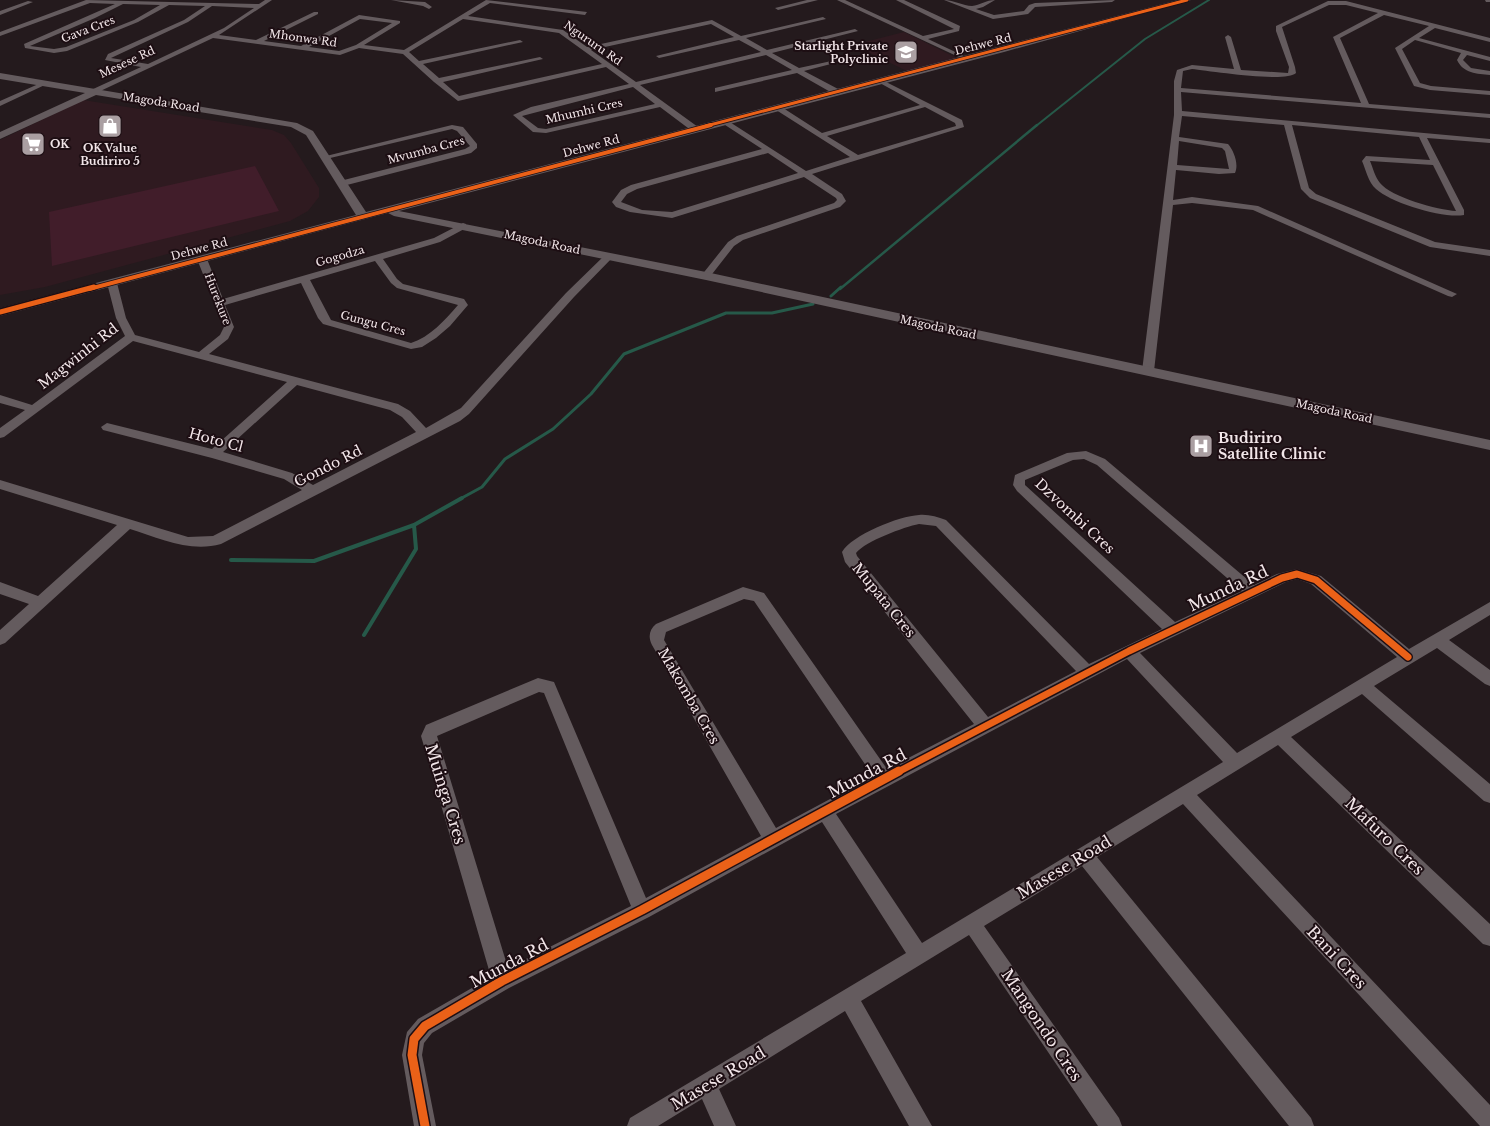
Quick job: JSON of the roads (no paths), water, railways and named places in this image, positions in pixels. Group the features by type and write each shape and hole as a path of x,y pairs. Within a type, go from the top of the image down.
{"street":[{"name":"Mesese Rd","path":"0,136 213,36 239,22 269,0"},
{"path":"394,0 425,4 429,7"},
{"path":"778,8 814,0"},
{"path":"840,0 964,58"},
{"path":"899,0 916,5 958,27 957,30 952,32 923,38"},
{"path":"947,0 990,16 1002,17 1027,13 1033,6 1112,0"},
{"path":"969,8 981,6 992,0"},
{"name":"Dehwe Rd","path":"0,312 1187,0"},
{"path":"0,34 84,2 123,1 261,6"},
{"name":"Gava Cres","path":"123,1 93,17 27,44 27,47 54,51 67,50 136,21 168,3"},
{"path":"585,13 489,1 405,52 456,99 608,65"},
{"path":"0,13 30,2"},
{"path":"1148,371 1169,203 1171,167 1178,113 1179,72 1182,69 1192,67 1279,76 1293,73 1278,28 1279,26 1328,3 1346,3 1490,40"},
{"path":"148,66 109,60 107,57 186,21 212,4"},
{"path":"257,42 316,13"},
{"path":"1366,105 1336,38 1383,13"},
{"name":"Ngururu Rd","path":"462,17 556,29 663,104 695,129"},
{"path":"302,48 357,18 398,22 358,46"},
{"path":"659,56 824,18"},
{"path":"585,49 709,22 717,24 837,92"},
{"path":"1434,26 1400,46 1398,50 1417,84 1436,89 1490,93"},
{"path":"635,84 855,31"},
{"name":"Mhonwa Rd","path":"213,36 340,53 358,46 405,52"},
{"path":"1228,37 1238,72"},
{"path":"1413,38 1490,59"},
{"path":"419,64 520,42"},
{"path":"1465,52 1460,60 1463,66 1472,71 1490,73"},
{"path":"436,81 540,58"},
{"path":"718,90 848,58"},
{"name":"Magoda Road","path":"1,77 294,125 310,133 363,217"},
{"path":"768,150 634,187 624,192 616,202 618,206 629,209 665,216 674,215 960,127 959,122 880,81"},
{"path":"0,104 45,83"},
{"name":"Mhumhi Cres","path":"635,84 527,110 517,115 536,130 546,131 663,104"},
{"path":"1179,90 1490,116"},
{"path":"822,135 926,105"},
{"path":"777,108 857,158"},
{"path":"1178,113 1490,141"},
{"path":"706,276 732,244 740,238 842,201 839,196 725,121"},
{"path":"1287,122 1305,189 1313,196 1434,245 1490,253"},
{"name":"Mvumba Cres","path":"326,157 450,127 460,129 474,146 468,151 343,183"},
{"path":"1422,134 1461,213 1458,215 1446,214 1431,209 1383,190 1376,184 1366,161 1369,158 1378,157 1436,163"},
{"path":"1171,167 1219,172 1232,171 1233,168 1229,150 1226,146 1174,138"},
{"path":"449,214 460,192"},
{"path":"1169,203 1192,200 1255,208 1452,294"},
{"name":"Magoda Road","path":"386,211 449,214 463,226 706,276 1490,445"},
{"name":"Gogodza","path":"221,302 437,240 463,226"},
{"name":"Gondo Rd","path":"0,484 188,542 207,542 222,537 424,433 445,426 465,411 570,295 608,257"},
{"name":"Gungu Cres","path":"304,279 322,318 327,322 406,345 418,345 428,340 463,305 460,301 400,286 394,281 378,258"},
{"name":"Hurekure","path":"200,356 224,337 229,330 221,302 202,259"},
{"name":"Magwinhi Rd","path":"0,434 131,337 120,316 112,283"},
{"path":"131,337 394,407 406,414 424,433"},
{"path":"214,454 295,381"},
{"path":"0,399 34,409"},
{"name":"Hoto Cl","path":"107,427 214,454 288,476 313,491"},
{"name":"Dzvombi Cres","path":"1172,629 1021,488 1018,478 1071,456 1086,455 1094,458 1144,498 1253,592"},
{"name":"Mupata Cres","path":"986,726 850,558 849,552 854,546 896,526 913,521 930,519 941,524 1088,673"},
{"path":"0,638 128,523"},
{"name":"Munda Rd","path":"424,1126 412,1055 414,1039 425,1026 502,981 642,910 824,810 1172,629 1290,575 1310,576 1332,591 1408,657"},
{"path":"0,588 40,602"},
{"name":"Makomba Cres","path":"772,838 658,641 657,632 661,628 743,593 758,597 884,779"},
{"name":"Masese Road","path":"638,1126 1490,608"},
{"path":"1437,639 1490,679"},
{"path":"1129,651 1235,763"},
{"name":"Muinga Cres","path":"502,981 429,736 432,730 538,685 549,687 642,910"},
{"path":"1362,685 1490,795"},
{"name":"Mafuro Cres","path":"1279,736 1490,937"},
{"name":"Bani Cres","path":"1184,793 1490,1121"},
{"path":"824,810 919,956"},
{"path":"1084,856 1304,1126"},
{"name":"Mangondo Cres","path":"972,924 1111,1126"},
{"path":"849,999 922,1126"},
{"path":"706,1085 725,1126"}],"waterway":[{"path":"1036,126 1145,39 1209,0"},
{"path":"840,289 1037,125"},
{"path":"831,296 841,287"},
{"path":"460,499 482,487 505,459 553,429 591,394 624,354 726,313 772,313 813,304"},
{"path":"414,525 462,498"},
{"path":"231,560 314,561 414,525"},
{"path":"364,635 416,549 414,525"}],"place":[{"name":"Starlight Private Polyclinic","path":"906,52"},
{"name":"OK Value Budiriro 5","path":"110,126"},
{"name":"OK","path":"33,144"},
{"name":"Budiriro Satellite Clinic","path":"1201,446"}]}
